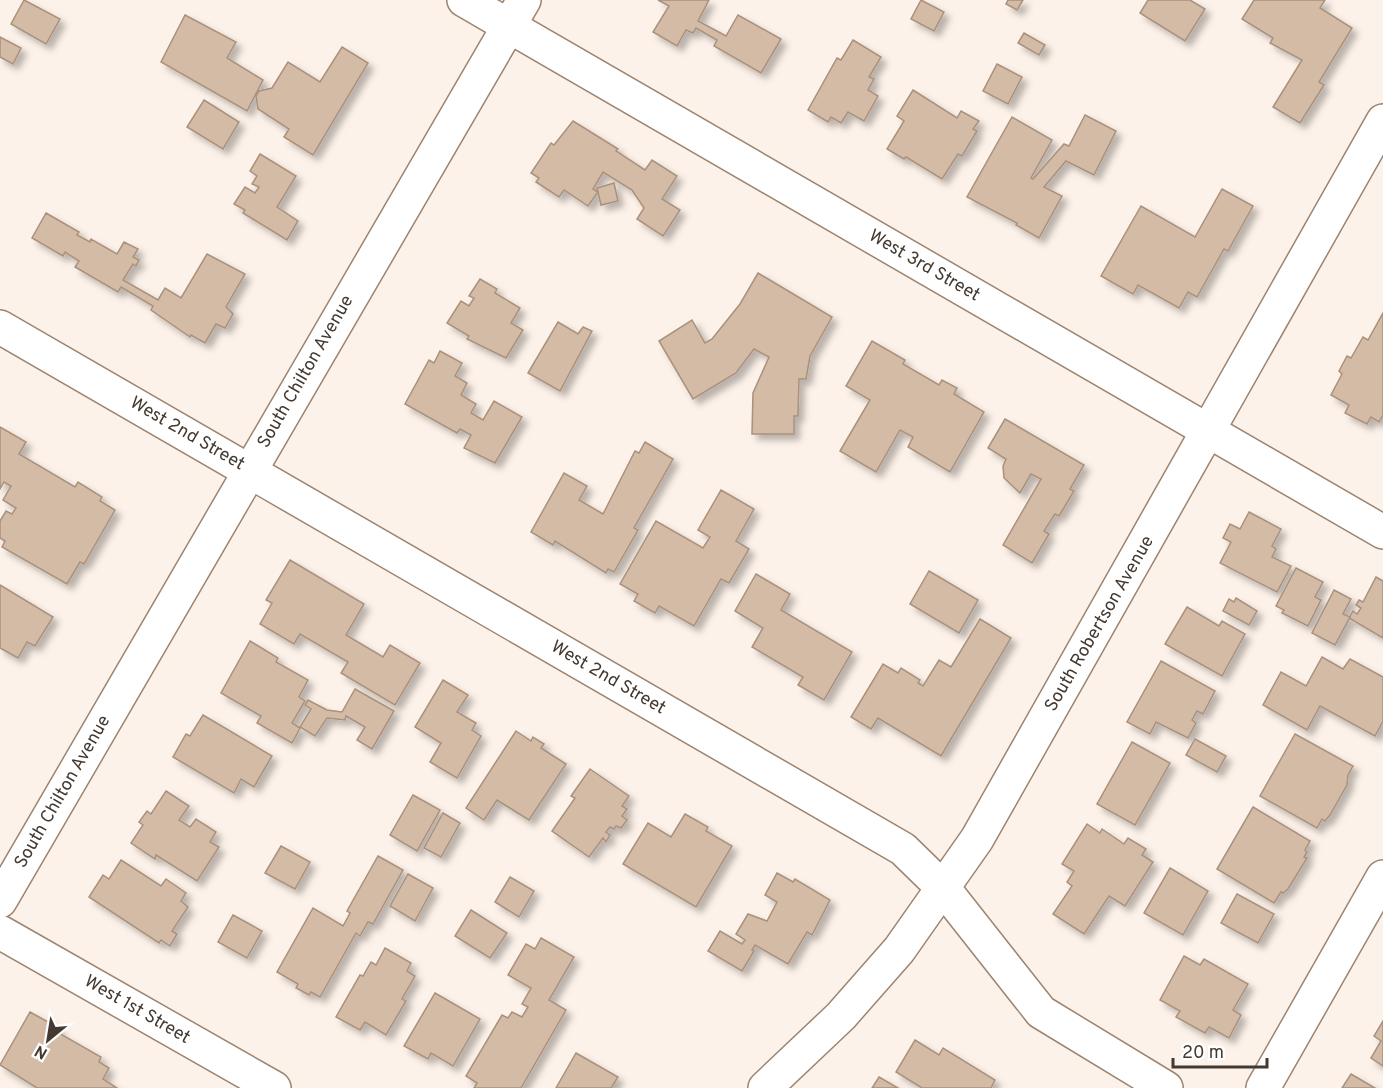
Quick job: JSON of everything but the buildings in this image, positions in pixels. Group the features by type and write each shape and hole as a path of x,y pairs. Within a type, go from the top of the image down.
{"street":[{"name":"West 3rd Street","path":"464,0 517,13 1209,431 1383,532"},
{"name":"South Chilton Avenue","path":"0,901 517,13"},
{"name":"South Robertson Avenue","path":"765,1088 841,1016 870,984 900,950 944,889 1007,789 1383,121"},
{"name":"West 2nd Street","path":"0,327 250,469 903,849 944,889 1041,1012 1166,1088"},
{"path":"1263,1088 1383,877"},
{"name":"West 1st Street","path":"0,932 274,1088"}]}
